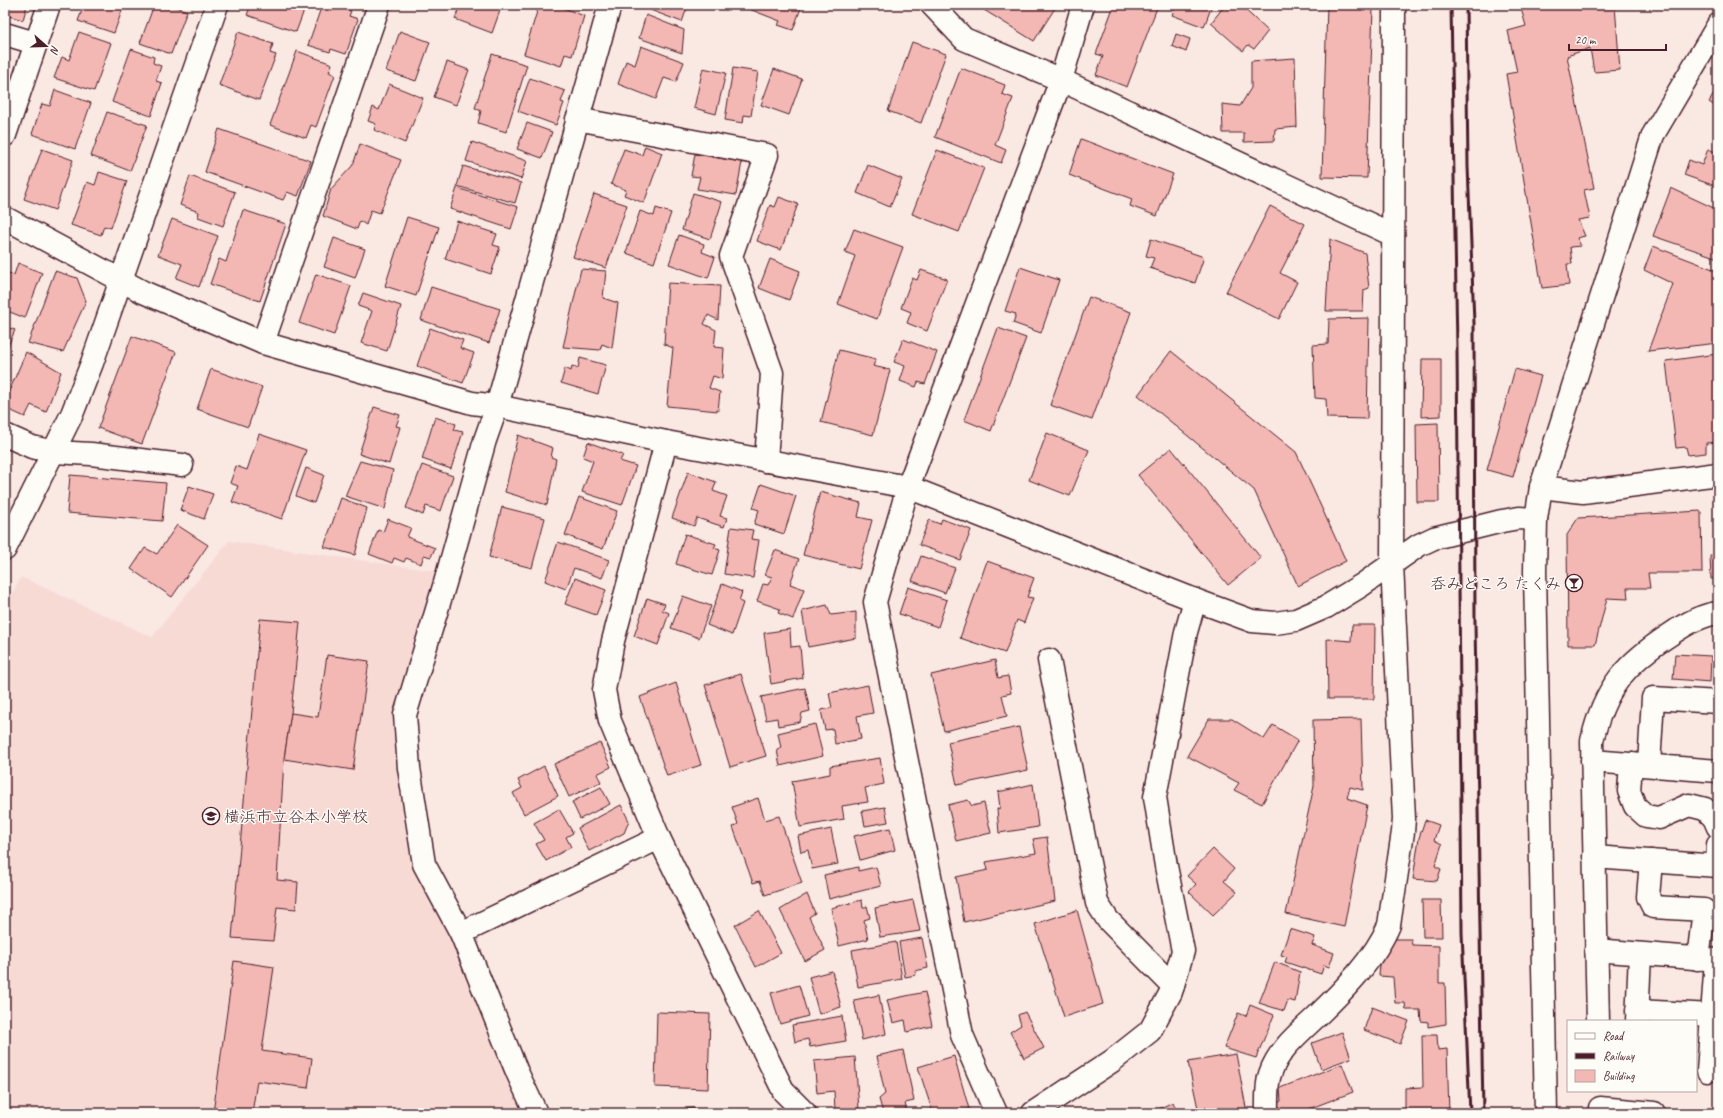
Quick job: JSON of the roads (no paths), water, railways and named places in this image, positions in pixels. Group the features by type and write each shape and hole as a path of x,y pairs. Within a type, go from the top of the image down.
{"street":[{"path":"5,135 48,5"},
{"path":"5,549 72,414 121,280 217,5"},
{"path":"263,343 379,5"},
{"path":"536,1113 517,1072 461,933 424,864 409,768 405,715 446,583 485,440 497,406 610,5"},
{"path":"932,5 964,39 1061,80 1393,235"},
{"path":"996,1113 962,1035 875,602 908,487 1061,80 1083,5"},
{"path":"1267,1113 1269,1075 1285,1046 1330,1004 1355,975 1379,946 1389,925 1404,819 1392,564 1394,5"},
{"path":"1546,1113 1535,580 1536,519 1541,487 1653,134 1718,25"},
{"path":"5,34 35,43"},
{"path":"577,118 767,155 730,256 772,373 766,461"},
{"path":"5,218 101,268 143,292 263,343 472,403 497,406 666,442 908,487 1194,600 1252,621 1275,623 1296,620 1326,606 1419,545 1434,538 1502,520 1519,518 1536,519"},
{"path":"5,434 32,447 54,452 91,454 182,465"},
{"path":"666,442 613,640 604,690 610,721 659,838 784,1092 805,1113"},
{"path":"1541,487 1583,492 1718,474"},
{"path":"1033,1113 1112,1061 1150,1031 1172,992 1183,951 1166,866 1155,797 1186,632 1194,600"},
{"path":"1598,1020 1592,761 1592,741 1596,724 1610,690 1625,669 1647,649 1685,624 1718,613"},
{"path":"1049,660 1098,903 1108,920 1173,986"},
{"path":"1718,702 1653,698 1640,765 1629,791 1635,806 1646,816 1659,818 1689,805 1705,809 1714,818 1718,827"},
{"path":"1592,761 1718,771"},
{"path":"461,933 659,838"},
{"path":"1594,857 1651,861 1718,859"},
{"path":"1651,861 1648,897 1653,906 1704,910 1711,960 1712,1015 1707,1071"},
{"path":"1596,950 1711,960"},
{"path":"1640,954 1637,1016 1712,1015"},
{"path":"1600,1104 1654,1113"}],"railway":[{"path":"1451,5 1457,348 1462,932 1470,1113"},
{"path":"1466,5 1468,166 1474,323 1475,623 1483,1113"}],"place":[{"name":"呑みどころ たくみ","path":"1574,583"},
{"name":"横浜市立谷本小学校","path":"211,816"}]}
